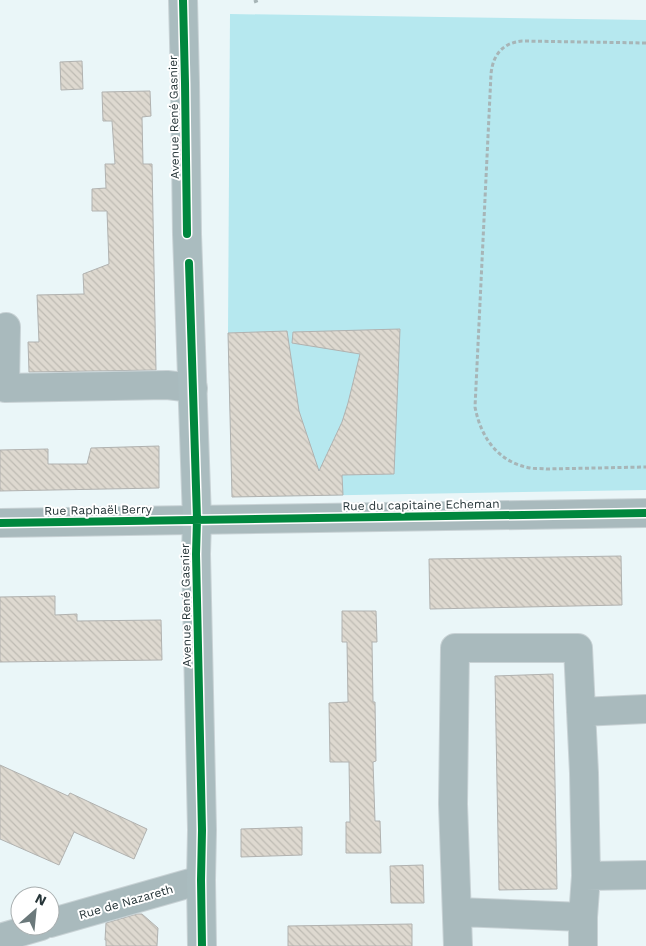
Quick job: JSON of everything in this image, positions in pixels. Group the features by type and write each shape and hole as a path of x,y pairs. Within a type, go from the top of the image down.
{"main road":[{"name":"Avenue René Gasnier","path":"183,0 187,234 197,519 202,946"}],"street":[{"path":"6,328 5,388 167,385 193,388"},
{"name":"Rue du capitaine Echeman","path":"197,519 646,512"},
{"name":"Rue Raphaël Berry","path":"0,523 197,519"},
{"path":"458,946 453,804 455,648 578,648 586,876 583,946"},
{"path":"581,712 646,709"},
{"path":"586,876 646,875"},
{"name":"Rue de Nazareth","path":"60,920 201,880"},
{"path":"458,912 583,917"}],"path":[{"path":"254,2 259,0"},
{"path":"646,43 515,42 501,50 492,65 475,407 482,433 501,455 515,463 530,468 546,469 646,467"}],"shaded area":[{"path":"230,14 646,20 646,490 232,497 228,333"}],"building":[{"path":"82,61 83,89 61,90 60,62"},
{"path":"150,91 151,116 142,117 143,164 152,164 156,370 29,372 28,342 39,342 37,295 84,294 83,274 109,264 107,211 92,211 92,189 106,188 105,164 115,164 112,121 103,121 102,92"},
{"path":"400,329 394,474 342,475 343,495 232,497 228,333 287,331 299,411 319,471 342,422 360,354 292,343 293,332"},
{"path":"159,446 159,488 0,491 0,450 48,449 48,464 87,464 91,448"},
{"path":"621,556 622,605 430,609 429,559"},
{"path":"55,596 55,615 77,614 77,621 161,620 162,660 0,662 0,597"},
{"path":"342,611 376,611 377,642 372,642 376,761 373,762 375,821 380,821 381,853 346,853 346,822 350,822 349,762 330,762 329,703 348,702 347,642 342,642"},
{"path":"553,674 557,889 499,890 495,676"},
{"path":"0,765 68,796 70,793 147,829 134,859 74,832 59,865 0,839"},
{"path":"302,827 302,855 241,857 241,829"},
{"path":"423,865 424,903 391,903 390,866"},
{"path":"142,914 158,928 157,946 106,946 106,923"},
{"path":"412,924 412,946 288,946 288,926"}],"cycle path":[{"path":"183,0 187,234"},
{"path":"189,263 197,519 202,946"},
{"path":"0,523 646,513"}]}
